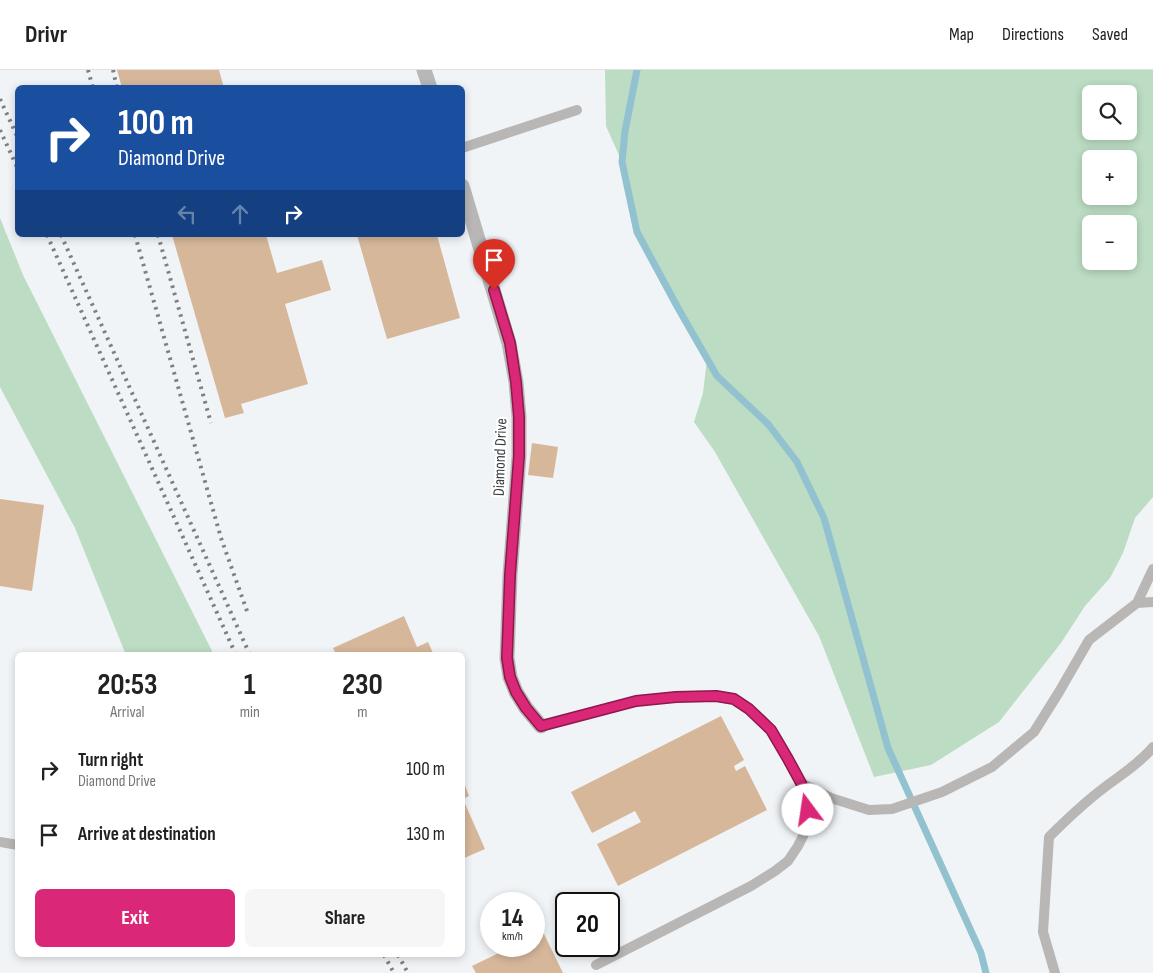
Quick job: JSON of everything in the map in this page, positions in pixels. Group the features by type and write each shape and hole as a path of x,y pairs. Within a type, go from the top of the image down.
{"street":[{"path":"424,70 429,85"},
{"name":"Diamond Drive","path":"465,196 510,343 516,382 519,417 519,456 510,575 507,658 510,677 516,692 541,726"}],"lane":[{"path":"465,147 577,110"},
{"path":"801,783 831,798 869,810 892,809 942,792 992,766 1034,732 1089,640 1138,603 1153,569"},
{"path":"1138,603 1153,602"},
{"path":"541,726 636,701 716,696 734,699 749,709 771,730 801,783 807,800 808,810 804,834 788,861 776,872 596,965"},
{"path":"1055,973 1043,932 1049,837 1068,817 1128,771 1153,747"},
{"path":"0,842 15,844"}],"green space":[{"path":"605,70 1153,70 1153,497 1135,518 1123,553 1110,578 1085,606 1061,643 999,722 931,765 874,777 819,636 715,452 694,422 703,393 707,359 637,232 622,162 606,126"},
{"path":"0,218 23,275 212,652 125,652 75,528 0,387"}],"building":[{"path":"117,70 219,70 223,85 121,85"},
{"path":"173,237 267,237 277,273 322,260 331,290 285,304 308,384 241,404 244,413 225,418"},
{"path":"358,237 438,237 460,318 387,339"},
{"path":"532,443 558,447 553,478 528,475"},
{"path":"0,499 44,505 32,591 0,586"},
{"path":"404,616 417,647 428,642 433,652 335,652 333,648"},
{"path":"721,716 744,760 734,766 736,771 745,766 767,810 618,886 597,844 641,822 635,811 592,833 571,792"},
{"path":"465,785 469,796 465,798"},
{"path":"465,804 485,849 465,858"},
{"path":"545,936 563,973 476,973 472,966 490,957 545,957"}],"waterway":[{"path":"637,70 625,131 622,162 637,232 717,376 768,424 797,462 824,518 888,748 981,953 986,973"}],"railway":[{"path":"88,70 92,85"},
{"path":"113,70 116,85"},
{"path":"0,99 15,132"},
{"path":"0,130 15,162"},
{"path":"48,237 235,652"},
{"path":"62,237 249,652"},
{"path":"136,237 221,538 247,611"},
{"path":"159,237 211,423"},
{"path":"385,957 394,973"},
{"path":"399,957 408,973"}],"route":[{"path":"494,290 510,343 519,417 519,456 510,575 507,658 510,677 516,692 541,726 636,701 716,696 734,699 749,709 771,730 801,783 807,800 808,810"}]}
